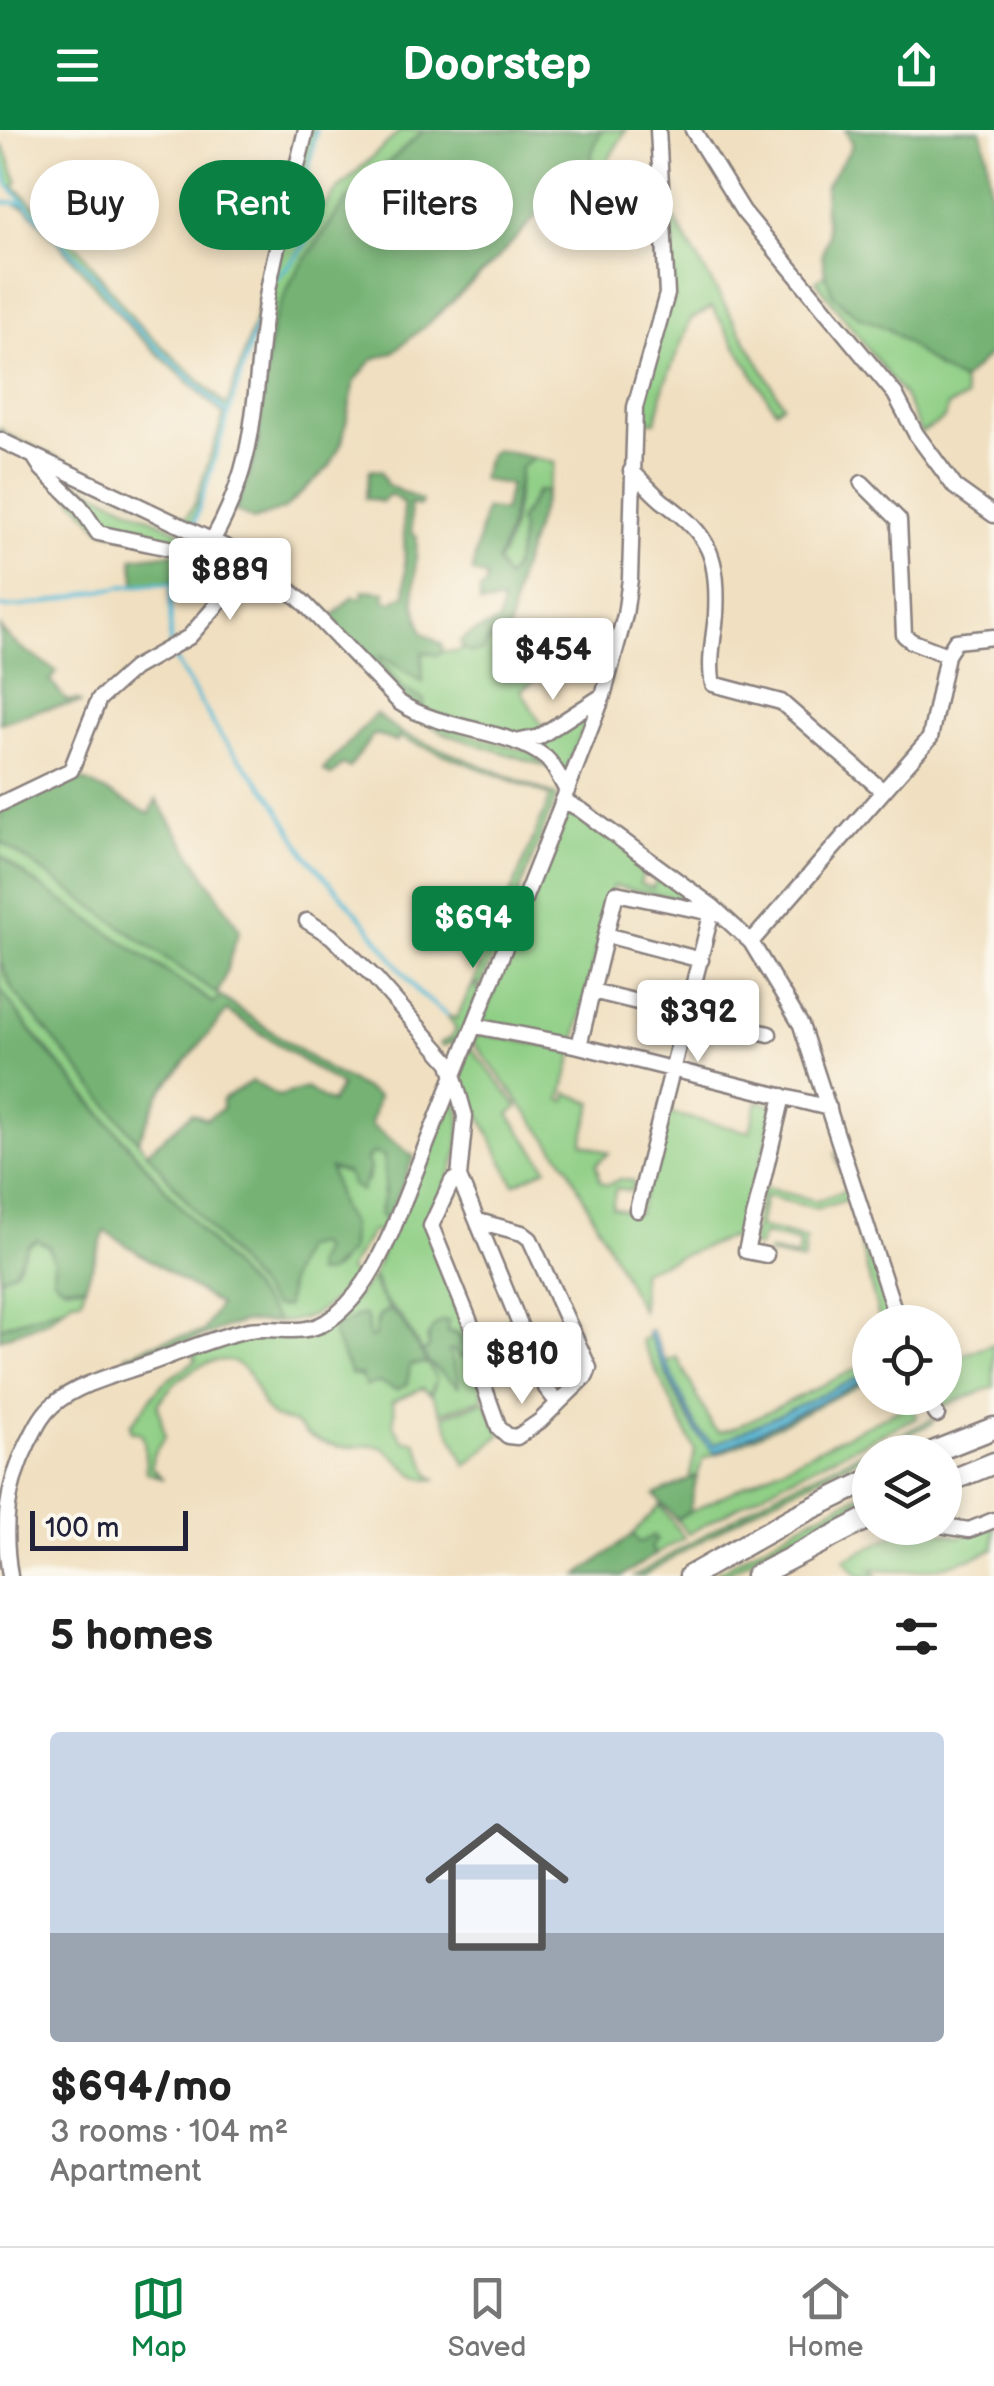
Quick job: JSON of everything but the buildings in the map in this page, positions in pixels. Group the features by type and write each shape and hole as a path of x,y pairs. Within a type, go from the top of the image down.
{"highway":[{"path":"962,1441 994,1428"},
{"path":"962,1476 994,1463"},
{"path":"690,1576 852,1489"},
{"path":"756,1576 852,1525"}],"street":[{"path":"219,544 246,462 270,279 306,130"},
{"path":"10,1576 5,1522 16,1470 44,1415 54,1404 80,1390 238,1333 260,1329 298,1331 320,1325 362,1286 380,1259 565,796 602,696 628,600 638,390 667,294 658,130"},
{"path":"694,130 743,211 895,394 916,434 955,487 994,516"},
{"path":"0,440 255,561 304,602 400,703 419,715 514,742 547,759 565,796 751,942 801,1025 893,1305"},
{"path":"34,456 80,506 98,533 186,551 219,544"},
{"path":"632,471 663,502 685,516 706,543 716,602 713,684 781,702 883,792"},
{"path":"862,483 899,520 904,635 911,642 948,655"},
{"path":"0,804 71,770 99,699 134,668 189,637 255,561"},
{"path":"751,942 934,733 948,655 960,638 994,637"},
{"path":"514,742 539,737 602,696"},
{"path":"579,1046 618,891 712,910"},
{"path":"636,1210 712,910"},
{"path":"307,921 331,936 375,978 442,1054 455,1075 465,1116 459,1176 546,1388 557,1402"},
{"path":"606,935 700,960"},
{"path":"592,992 770,1034"},
{"path":"475,1026 579,1046 830,1108"},
{"path":"766,1255 746,1250 783,1096"},
{"path":"459,1176 452,1180 430,1226 474,1332 477,1367 499,1428 508,1436 522,1436 588,1374 588,1362 530,1239 478,1221"},
{"path":"0,1481 16,1470"},
{"path":"962,1529 994,1520"}],"green space":[{"path":"298,130 303,130 296,160 291,160"},
{"path":"308,130 315,130 309,160 301,160"},
{"path":"401,130 424,130 391,160 369,160"},
{"path":"424,130 601,130 592,160 533,160 533,219 513,241 513,160 391,160"},
{"path":"601,130 626,130 608,160 592,160"},
{"path":"845,130 981,130 991,202 994,350 962,381 939,369 889,329 859,317 833,295 822,254 828,236 824,207 826,185 850,150 852,142"},
{"path":"0,144 18,181 14,186 30,201 30,207 8,184"},
{"path":"345,182 345,202 325,231 325,205"},
{"path":"345,202 345,250 505,250 430,322 392,353 373,359 355,381 342,442 330,466 283,510 253,520 236,511 256,455 272,325 292,279 312,250 325,250 325,231"},
{"path":"673,217 783,404 775,410 712,307 691,319 664,385 656,422 639,421 665,315"},
{"path":"65,250 95,279 130,324 228,415 191,527 0,435 0,428 186,518 195,503 224,415 133,331"},
{"path":"71,250 81,250 136,322 227,406 257,314 271,250 275,250 259,318 229,413 131,322"},
{"path":"278,250 300,250 277,279 302,250 312,250 292,279 272,325 256,455 236,511 233,509 251,459 261,393 271,280"},
{"path":"825,274 844,305 898,336 962,381 966,398 948,406 944,419 921,433 904,396 816,281"},
{"path":"496,450 535,458 521,467 508,533 497,562 506,579 518,552 519,521 538,491 547,491 518,578 506,645 503,648 494,635 482,651 472,653 463,649 460,641 499,622 502,602 480,604 480,590 486,586 486,577 472,572 485,509 504,511 510,485 481,479 489,455"},
{"path":"535,458 555,463 547,491 538,491 519,521 518,552 506,580 497,562 511,529 521,467"},
{"path":"43,467 189,536 185,549 101,529"},
{"path":"370,470 381,471 387,485 422,501 420,506 410,504 412,533 417,536 414,600 422,632 441,644 443,651 438,655 422,652 423,682 381,656 380,661 404,689 424,700 423,710 401,699 296,591 299,588 333,616 353,596 362,598 364,590 385,592 385,600 392,602 406,594 403,503 390,494 382,502 365,498"},
{"path":"184,555 173,583 136,586 132,558"},
{"path":"0,627 19,646 57,672 50,681 67,701 80,703 39,710 0,723"},
{"path":"494,634 503,647 555,667 521,690 544,729 501,732 423,710 380,661 380,656 423,681 422,652 438,655 463,649 472,653"},
{"path":"594,704 562,779 535,742"},
{"path":"376,714 401,733 396,742 374,734 349,768 343,764 331,776 323,770"},
{"path":"417,718 531,753 548,767 446,734"},
{"path":"401,733 557,796 481,986 474,982 551,796 399,737"},
{"path":"73,775 150,814 156,799 240,930 217,994 0,841 0,807"},
{"path":"576,814 646,862 640,884 653,888 659,872 695,902 613,886 575,1042 482,1021 562,818"},
{"path":"0,841 220,996 215,1004 30,879 0,855"},
{"path":"0,855 214,1004 220,996 326,1068 378,1096 371,1125 414,1157 386,1223 380,1213 385,1191 384,1156 373,1153 367,1159 370,1169 361,1191 352,1185 347,1173 330,1168 341,1208 351,1225 350,1251 328,1273 316,1274 315,1264 322,1250 317,1244 302,1247 289,1279 286,1307 273,1306 147,1152 192,1113 206,1119 222,1109 222,1100 252,1081 278,1096 306,1088 331,1103 341,1086 227,1011 160,1093 138,1141 12,989 0,961"},
{"path":"0,961 13,989 273,1306 288,1298 289,1279 302,1247 317,1244 323,1251 317,1274 334,1269 343,1257 351,1225 341,1208 330,1168 347,1173 352,1185 368,1181 370,1169 366,1159 373,1152 384,1156 380,1213 386,1223 380,1233 372,1231 348,1270 356,1277 313,1315 279,1322 13,1009 0,989"},
{"path":"473,984 480,990 460,1040 442,1046 440,1043 451,1038 456,1029 446,1015 456,1019"},
{"path":"0,989 37,1039 279,1322 242,1322 129,1363 126,1355 165,1340 203,1332 219,1305 105,1231 85,1286 61,1285 53,1278 49,1246 37,1240 27,1246 15,1270 0,1278"},
{"path":"481,1034 574,1051 561,1100 566,1101 568,1093 593,1103 582,1143 609,1153 596,1164 600,1181 608,1185 620,1179 634,1181 632,1191 616,1188 612,1207 638,1214 668,1113 750,1132 757,1101 775,1105 741,1251 767,1259 757,1266 736,1258 738,1244 731,1237 641,1271 642,1312 567,1165 472,1040"},
{"path":"469,1045 518,1107 509,1114 547,1168 514,1184 479,1113 472,1111 464,1174 468,1129 461,1074"},
{"path":"454,1095 459,1111 459,1143 450,1175 429,1220 457,1308 452,1306 462,1311 484,1398 441,1413 432,1394 436,1380 430,1394 423,1388 392,1401 393,1424 404,1441 416,1442 436,1479 421,1478 381,1448 329,1444 311,1437 294,1423 273,1416 264,1407 246,1371 223,1360 197,1367 185,1375 158,1405 165,1437 153,1455 151,1467 163,1479 146,1472 144,1440 140,1433 131,1431 130,1425 162,1384 196,1360 193,1353 246,1335 318,1335 341,1316 372,1277 377,1292 390,1310 377,1320 374,1338 369,1338 367,1318 357,1315 343,1325 351,1374 387,1385 409,1374 409,1365 427,1363 436,1379 428,1362 458,1385 449,1350 453,1350 455,1333 445,1330 427,1337 429,1348 422,1352 401,1317 383,1299 373,1274 447,1100"},
{"path":"835,1152 888,1305 876,1305 849,1199 818,1209 765,1196 759,1227 806,1239 803,1261 768,1254 769,1251 797,1257 800,1243 763,1234 758,1248 751,1246 762,1187 817,1201 846,1190"},
{"path":"464,1174 479,1212 534,1234 558,1292 530,1234 480,1215 471,1201"},
{"path":"37,1240 48,1246 54,1263 53,1278 66,1287 85,1286 82,1299 0,1327 0,1278 15,1270 27,1246"},
{"path":"66,1306 49,1320 0,1339 0,1327"},
{"path":"390,1310 400,1318 427,1363 410,1365 407,1384 397,1390 380,1382 366,1386 361,1375 351,1374 333,1335 334,1329 363,1314 369,1338 374,1337 379,1316"},
{"path":"448,1321 447,1332 460,1336 466,1351 464,1357 459,1357 454,1350 449,1351 458,1386 428,1362 422,1352 429,1348 432,1329"},
{"path":"649,1336 688,1419 708,1446 718,1452 852,1389 726,1451 704,1458 697,1476 689,1480 695,1450 641,1340"},
{"path":"994,1344 994,1387 962,1399 962,1355"},
{"path":"677,1357 719,1432 852,1371 852,1380 714,1445 698,1430 665,1362"},
{"path":"485,1401 501,1434 466,1466 443,1416"},
{"path":"888,1415 917,1417 880,1435 852,1435 852,1448 688,1534 676,1519"},
{"path":"933,1419 933,1423 908,1435 899,1435"},
{"path":"852,1457 852,1462 767,1502 642,1576 635,1576 775,1493"},
{"path":"697,1476 689,1512 676,1519 654,1495"},
{"path":"852,1499 852,1506 722,1576 711,1576"},
{"path":"660,1505 684,1538 655,1555 651,1547 639,1543 633,1534"},
{"path":"994,1526 994,1549 964,1561 919,1570 871,1569 878,1576 858,1576 844,1560 874,1545 962,1545 962,1536"},
{"path":"633,1534 639,1543 653,1536 657,1540 651,1547 655,1555 622,1576 578,1576"}],"water":[{"path":"651,1330 698,1430 714,1445 852,1380 852,1386 714,1453 696,1432 647,1332"}],"waterway":[{"path":"277,277 299,254 319,219 306,186 316,130"},
{"path":"0,151 8,185 96,278 130,322 229,415"},
{"path":"0,202 25,203"},
{"path":"193,528 257,323"},
{"path":"170,644 171,592 186,557"},
{"path":"0,607 129,586 173,584"},
{"path":"171,653 222,738 271,796 306,855 364,921 418,992 446,1015"}]}
